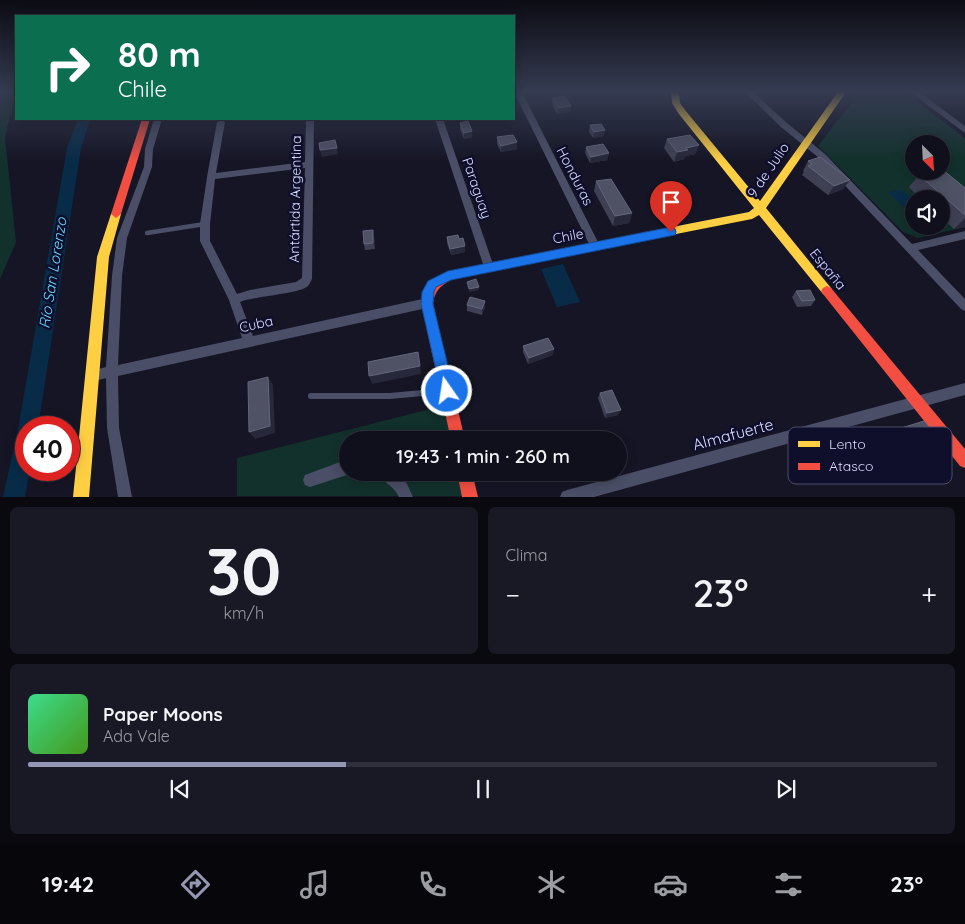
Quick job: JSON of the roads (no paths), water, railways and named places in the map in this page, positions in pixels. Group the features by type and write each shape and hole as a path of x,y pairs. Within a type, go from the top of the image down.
{"street":[{"name":"Honduras","path":"529,115 594,246"},
{"name":"España","path":"684,115 756,212 938,427"},
{"path":"775,115 822,156 965,306"},
{"name":"9 de Julio","path":"756,212 825,115"},
{"path":"945,115 965,130"},
{"path":"81,496 103,257 146,120"},
{"path":"125,496 113,428 112,347 122,238 148,167 149,149 158,120"},
{"name":"Antártida Argentina","path":"234,300 250,294 298,286 307,279 310,120"},
{"name":"Paraguay","path":"439,120 489,266"},
{"path":"221,122 205,224 207,246 234,300 249,341"},
{"path":"211,177 310,164"},
{"name":"Chile","path":"427,304 428,292 432,284 448,276 756,212"},
{"path":"910,248 965,235"},
{"path":"427,304 456,431"},
{"name":"Cuba","path":"91,376 427,304"},
{"name":"Almafuerte","path":"825,427 965,389"},
{"name":"Almafuerte","path":"567,496 788,437"},
{"name":"España","path":"952,445 965,461"},
{"path":"310,480 339,469"},
{"path":"397,481 403,486 406,496"},
{"path":"466,481 470,496"}],"lane":[{"path":"147,233 205,224"},
{"path":"311,396 390,396 447,391"}],"water":[{"path":"902,190 905,193 905,208 888,192"},
{"path":"563,264 580,302 557,307 541,269"}],"waterway":[{"name":"Río San Lorenzo","path":"30,416 74,148 84,120"},
{"name":"Río San Lorenzo","path":"14,497 17,481"}]}
